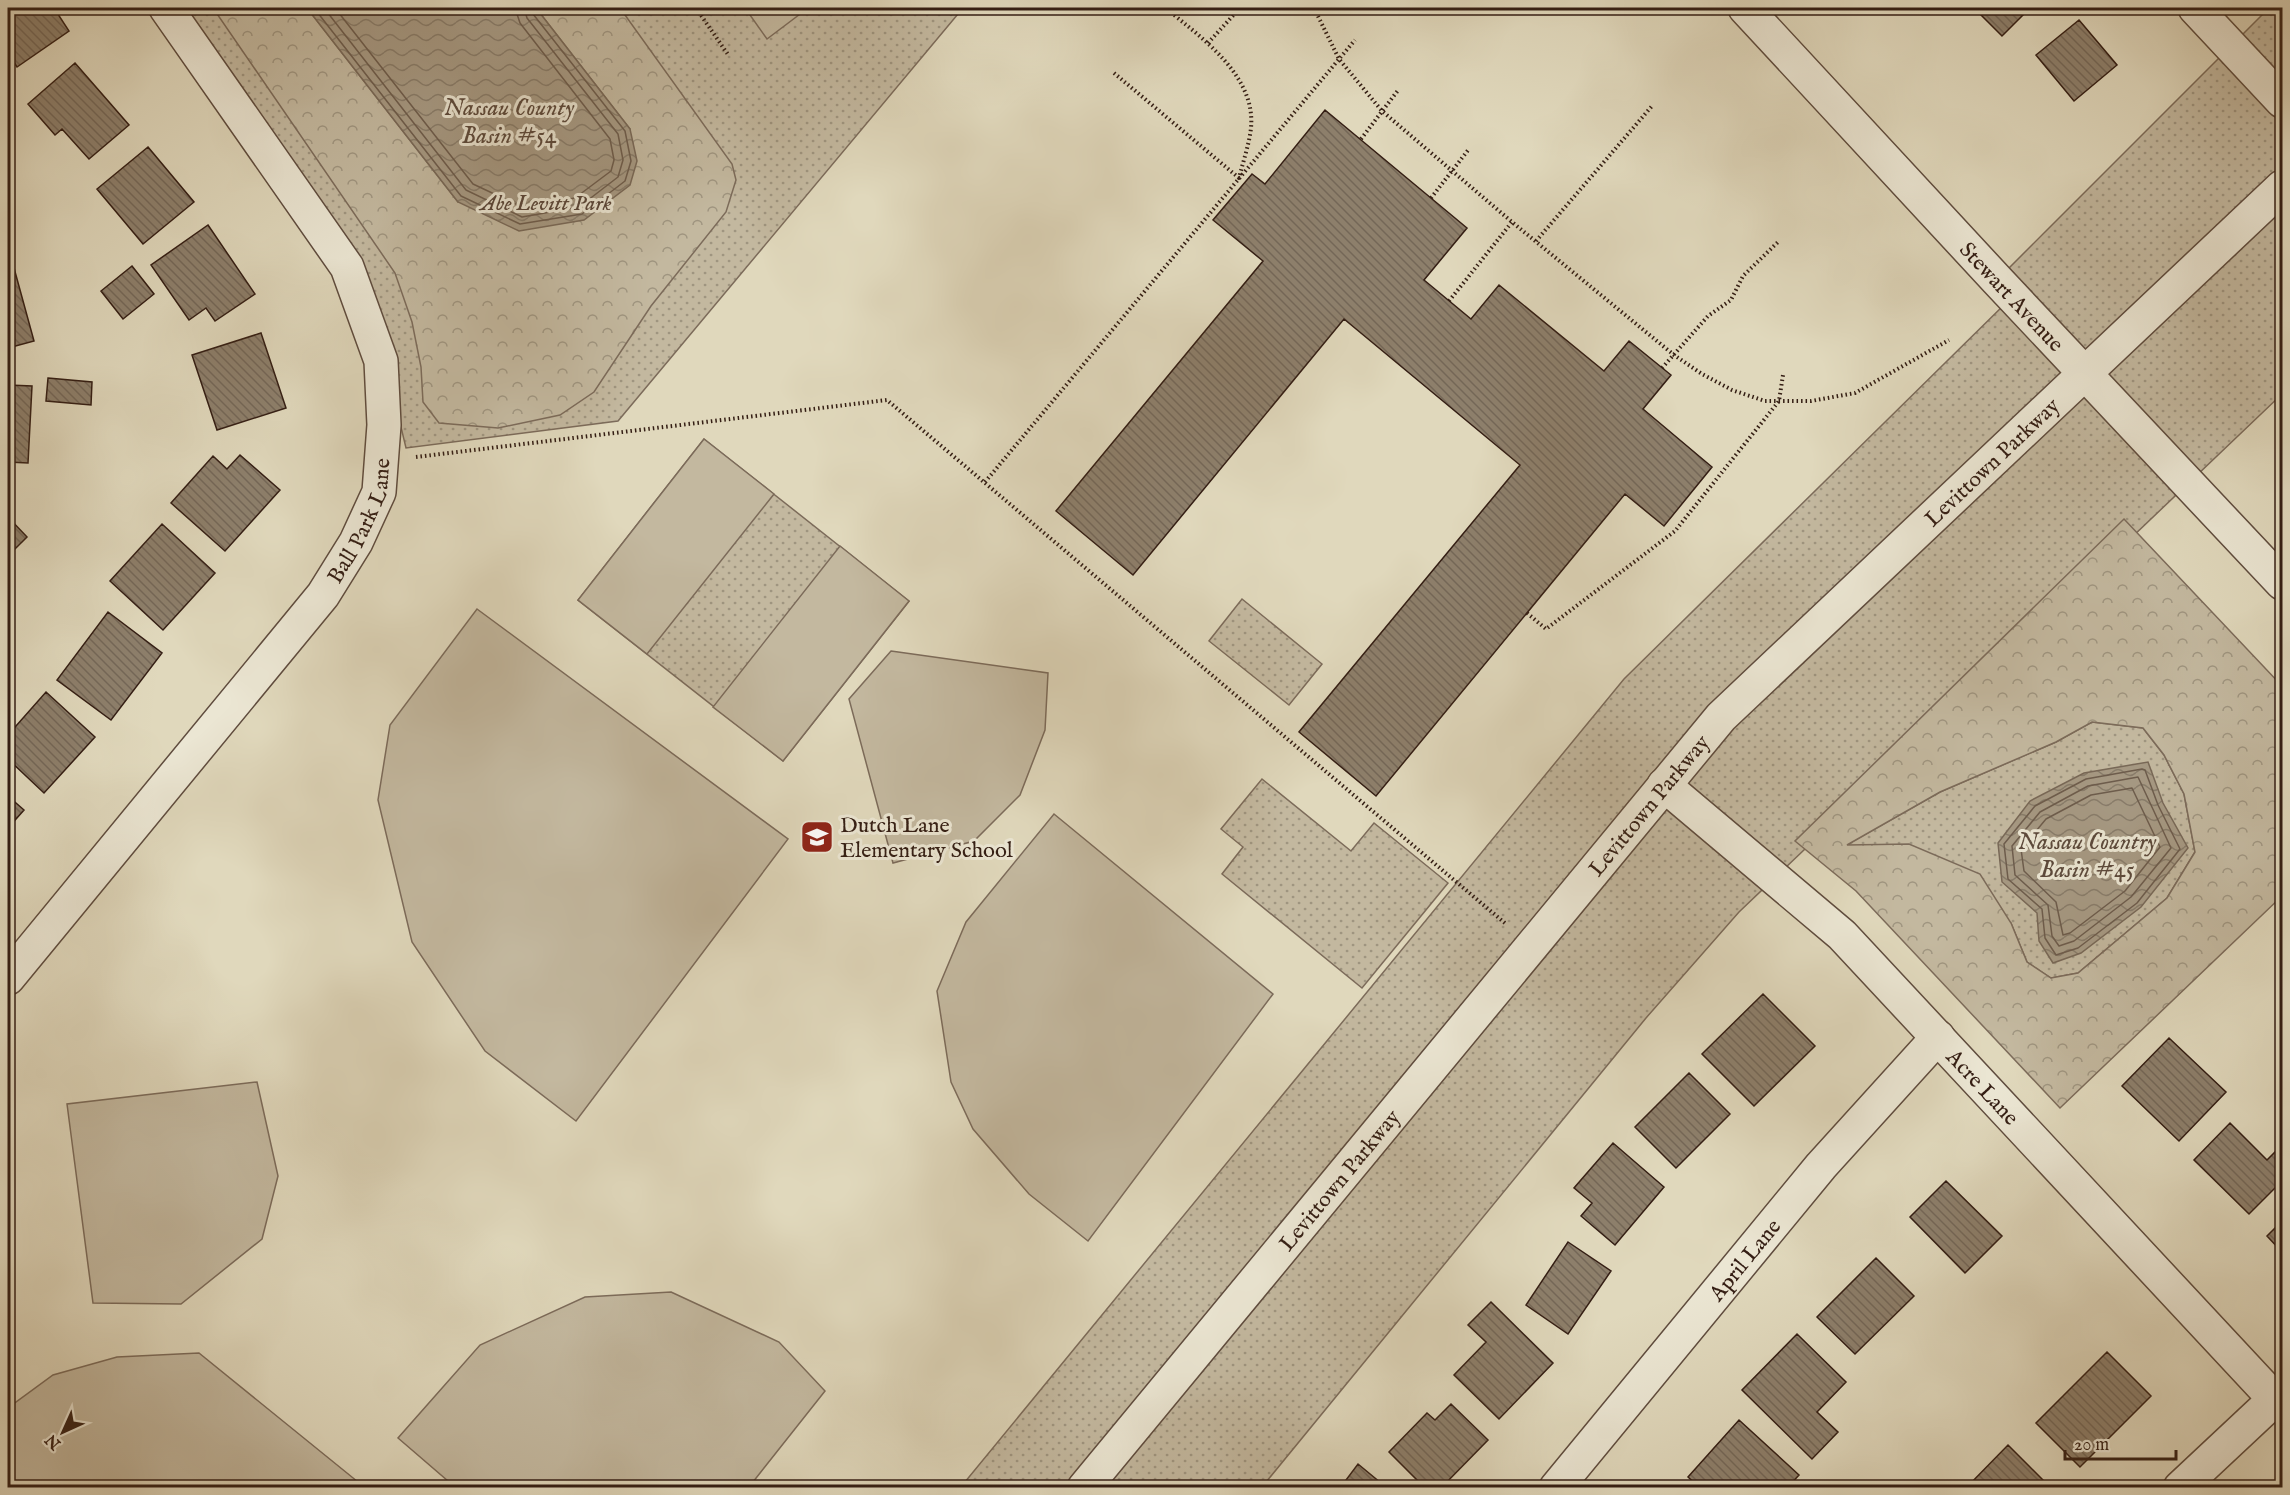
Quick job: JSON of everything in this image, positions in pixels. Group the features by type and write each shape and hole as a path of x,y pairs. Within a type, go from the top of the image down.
{"street":[{"name":"Ball Park Lane","path":"8,978 323,595 356,542 379,492 384,425 381,361 347,267 166,8"},
{"name":"Stewart Avenue","path":"1746,8 1997,280 2283,583"},
{"path":"2195,8 2283,101"},
{"name":"Levittown Parkway","path":"1084,1488 1721,717 2283,186"},
{"name":"Acre Lane","path":"1664,785 1842,935 2279,1403"},
{"name":"April Lane","path":"1556,1488 1821,1166 1938,1037"},
{"path":"2180,1488 2279,1403"}],"path":[{"path":"696,8 729,56"},
{"path":"1208,43 1240,8"},
{"path":"1314,8 1339,59 1382,111 1512,222 1674,355 1702,374 1732,390 1764,401 1811,401 1855,393 1949,340"},
{"path":"1168,10 1208,43 1234,73 1246,93 1251,126 1239,178"},
{"path":"985,482 1355,40"},
{"path":"1114,73 1239,178"},
{"path":"1360,139 1399,90"},
{"path":"1536,241 1652,106"},
{"path":"1431,198 1469,148"},
{"path":"1449,301 1512,222"},
{"path":"1662,368 1708,316 1731,300 1743,276 1778,242"},
{"path":"1527,613 1546,629 1675,531 1779,401 1783,375"},
{"path":"383,461 887,400 1531,945"}],"green space":[{"name":"Abe Levitt Park","path":"179,8 963,8 618,421 406,448 363,269"},
{"path":"213,8 307,8 458,202 630,129 536,8 620,8 732,164 736,180 726,212 651,306 594,392 560,415 498,428 439,423 423,402 421,367 412,322 395,273"},
{"path":"745,8 808,8 767,39"},
{"path":"2269,8 2282,8 2282,394 1739,912 1646,1018 1262,1487 960,1488 1624,679 2011,298 1995,282"},
{"path":"704,439 909,601 783,761 578,600"},
{"path":"704,439 774,494 647,654 578,600"},
{"path":"2124,519 2282,686 2282,896 2060,1108 1856,891 1795,841","holes":["2092,722 2143,728 2164,755 2184,794 2195,852 2167,898 2078,973 2051,978 2027,962 2011,923 1980,874 1909,844 1847,845 1940,792 2056,742"]},
{"path":"840,546 909,601 783,761 713,707"},
{"path":"1242,599 1322,664 1289,705 1209,641"},
{"path":"477,609 788,839 576,1121 485,1051 412,942 378,800 390,725"},
{"path":"891,651 1048,673 1045,730 1020,795 974,841 893,863 849,699"},
{"path":"2092,722 2143,728 2164,755 2184,794 2195,852 2167,898 2078,973 2051,978 2027,962 2011,923 1846,845 1940,792 2056,742"},
{"path":"1262,779 1351,851 1374,823 1448,883 1362,988 1222,874 1243,847 1221,829"},
{"path":"1054,814 1273,994 1088,1241 1029,1194 973,1129 951,1082 937,991 966,922"},
{"path":"257,1082 278,1176 262,1239 181,1304 93,1303 67,1104"},
{"path":"671,1292 779,1342 825,1391 749,1487 455,1487 398,1438 480,1345 585,1297"},
{"path":"199,1353 363,1486 8,1487 8,1408 53,1375 117,1357"}],"water":[{"name":"Nassau County Basin #54","path":"307,8 536,8 630,129 637,161 630,185 584,220 519,231 458,202"},
{"name":"Nassau Country Basin #45","path":"2148,762 2163,803 2188,848 2141,907 2081,953 2053,963 2039,941 2037,913 2002,882 1998,843 2030,801 2084,773"}],"building":[{"path":"8,8 54,8 69,31 17,67 8,53"},
{"path":"1974,8 2030,8 2002,36"},
{"path":"2079,20 2117,65 2074,101 2036,55"},
{"path":"75,63 129,125 89,159 62,129 55,135 28,104"},
{"path":"1325,110 1467,228 1424,280 1471,319 1499,285 1604,371 1629,341 1671,375 1643,409 1712,467 1664,526 1625,494 1376,796 1299,732 1520,465 1344,319 1133,575 1056,511 1263,261 1213,220 1252,174 1265,184"},
{"path":"148,147 194,202 143,244 97,189"},
{"path":"208,225 255,294 215,321 206,308 189,320 151,265"},
{"path":"132,266 154,294 123,319 101,291"},
{"path":"14,268 34,341 8,348 8,270"},
{"path":"261,333 286,408 217,430 192,355"},
{"path":"48,378 92,382 91,405 46,401"},
{"path":"8,385 32,386 28,463 8,462"},
{"path":"240,455 280,490 225,551 171,503 213,456 227,469"},
{"path":"8,517 27,537 12,552 8,547"},
{"path":"162,524 215,573 163,630 110,581"},
{"path":"108,612 162,653 111,720 57,680"},
{"path":"46,692 95,737 44,793 8,759 8,735"},
{"path":"8,796 24,810 8,828"},
{"path":"1763,994 1815,1046 1754,1106 1702,1054"},
{"path":"2169,1038 2226,1092 2179,1141 2122,1086"},
{"path":"1689,1073 1730,1114 1676,1168 1635,1127"},
{"path":"2230,1123 2267,1160 2280,1147 2282,1150 2282,1181 2249,1214 2194,1160"},
{"path":"1613,1143 1664,1187 1615,1245 1581,1216 1592,1203 1574,1188"},
{"path":"1946,1181 2002,1236 1965,1273 1910,1217"},
{"path":"2282,1221 2282,1252 2267,1236"},
{"path":"1568,1242 1611,1271 1568,1334 1526,1305"},
{"path":"1876,1258 1914,1296 1855,1354 1817,1317"},
{"path":"1491,1302 1553,1363 1499,1419 1454,1375 1486,1342 1468,1325"},
{"path":"1797,1334 1846,1382 1817,1412 1838,1432 1812,1459 1742,1390"},
{"path":"2107,1352 2151,1396 2080,1467 2036,1423"},
{"path":"1451,1404 1488,1440 1441,1488 1425,1488 1389,1452 1427,1413 1435,1420"},
{"path":"1739,1420 1799,1475 1787,1488 1700,1488 1688,1477"},
{"path":"2008,1445 2044,1481 2038,1488 1966,1488"},
{"path":"1358,1464 1387,1488 1340,1488"}],"place":[{"name":"Dutch Lane Elementary School","path":"817,837"}]}
